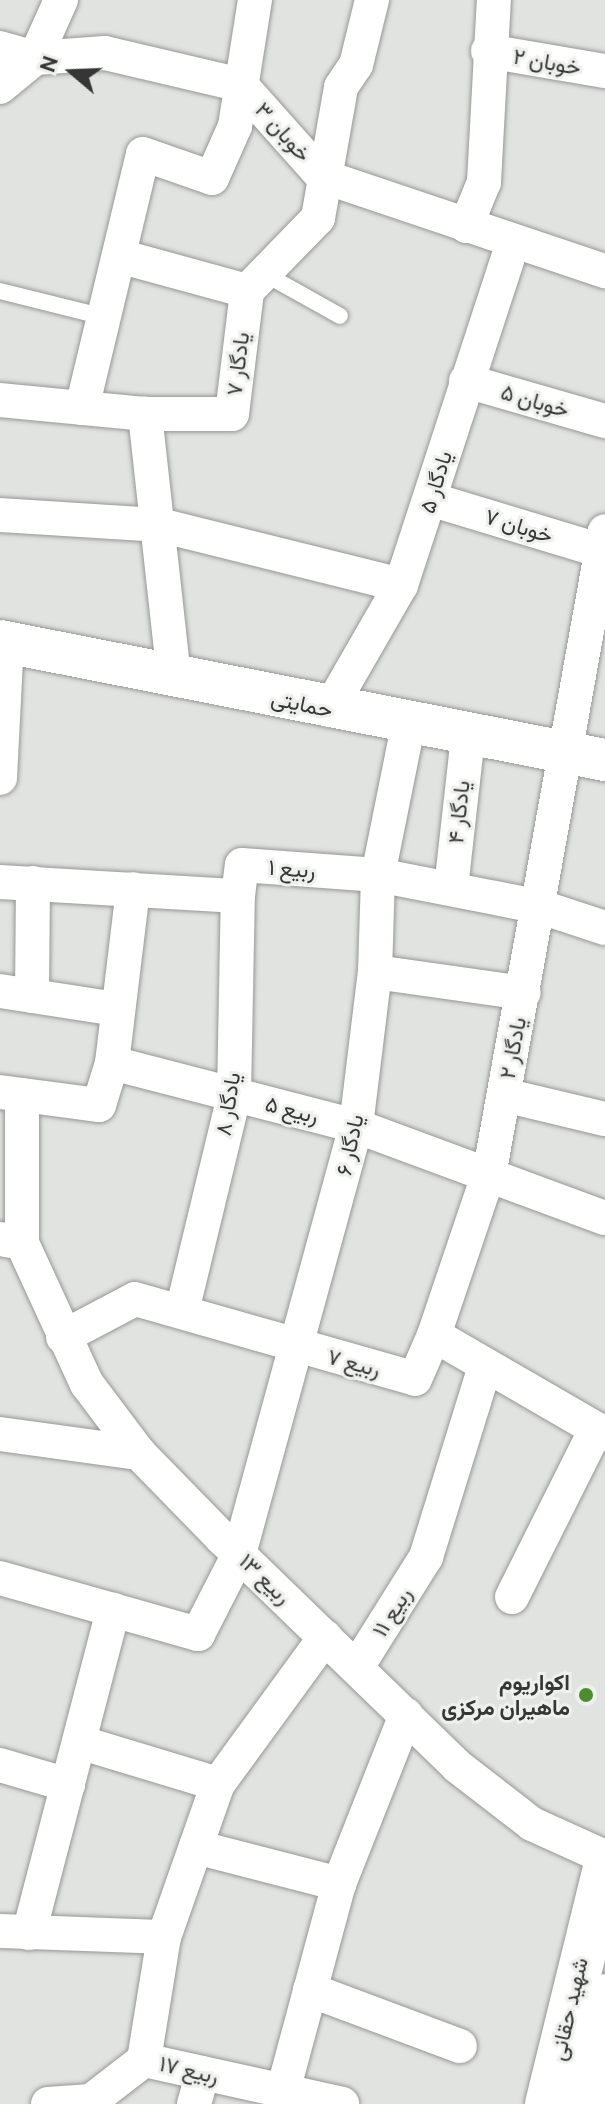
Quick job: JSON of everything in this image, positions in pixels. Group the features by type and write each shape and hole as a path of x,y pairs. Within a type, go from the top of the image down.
{"main road":[{"name":"شهید حقانی","path":"547,2104 605,1868"},
{"path":"583,2104 605,1996"}],"street":[{"path":"0,87 35,58 61,0"},
{"path":"82,408 143,154 212,178 235,126 255,0"},
{"path":"119,256 255,282 318,218 322,176 341,87 356,65 372,0"},
{"path":"466,226 484,182 488,51 494,0"},
{"name":"خوبان ۳","path":"0,48 35,58 105,53 241,85 322,176 605,271"},
{"name":"خوبان ۲","path":"488,51 605,71"},
{"name":"یادگار ۵","path":"329,710 401,585 433,500 466,381 513,242"},
{"name":"یادگار ۷","path":"145,414 232,414 255,282"},
{"name":"خوبان ۵","path":"466,381 605,421"},
{"path":"0,400 145,414 160,525 174,677"},
{"name":"خوبان ۷","path":"433,500 604,545"},
{"path":"0,515 160,525 401,585"},
{"name":"یادگار ۲","path":"434,1335 490,1170 541,907 587,758 604,545"},
{"path":"0,778 3,641"},
{"name":"حمایتی","path":"3,641 408,726 587,758"},
{"name":"یادگار ۶","path":"113,1610 198,1634 239,1554 299,1349 356,1126 375,972 378,875 408,726"},
{"name":"یادگار ۴","path":"451,888 468,737"},
{"name":"ربیع ۱","path":"238,896 242,865 378,875 541,907 605,928"},
{"path":"116,1009 16,994 16,882 238,896"},
{"path":"11,1241 11,1094 99,1105 112,1063 116,1009 133,889"},
{"name":"یادگار ۸","path":"183,1307 234,1096 238,896"},
{"path":"375,972 524,993"},
{"name":"ربیع ۵","path":"112,1063 356,1126 490,1170 605,1218"},
{"path":"504,1095 605,1119"},
{"name":"ربیع ۱۳","path":"11,1241 63,1337 139,1453 457,1766 532,1824 605,1857"},
{"name":"ربیع ۷","path":"63,1337 135,1299 183,1307 299,1349 415,1379 434,1335"},
{"path":"434,1335 600,1433 512,1597"},
{"name":"ربیع ۱۱","path":"357,1667 426,1557 485,1366"},
{"path":"0,1434 139,1453"},
{"path":"0,1578 113,1610 68,1785 14,1932 164,1937"},
{"path":"144,2060 164,1937 218,1784 325,1637"},
{"path":"283,2091 339,1884 406,1715"},
{"path":"79,1742 218,1784"},
{"path":"0,1765 68,1785"},
{"path":"196,1847 339,1884"},
{"path":"310,1990 460,2046"},
{"name":"ربیع ۱۷","path":"48,2104 91,2101 144,2060 199,2089 283,2091 342,2104"}],"lane":[{"path":"255,282 340,316"},
{"path":"0,291 104,317"}],"place":[{"name":"اکواریوم ماهیران مرکزی","path":"586,1695"}]}
